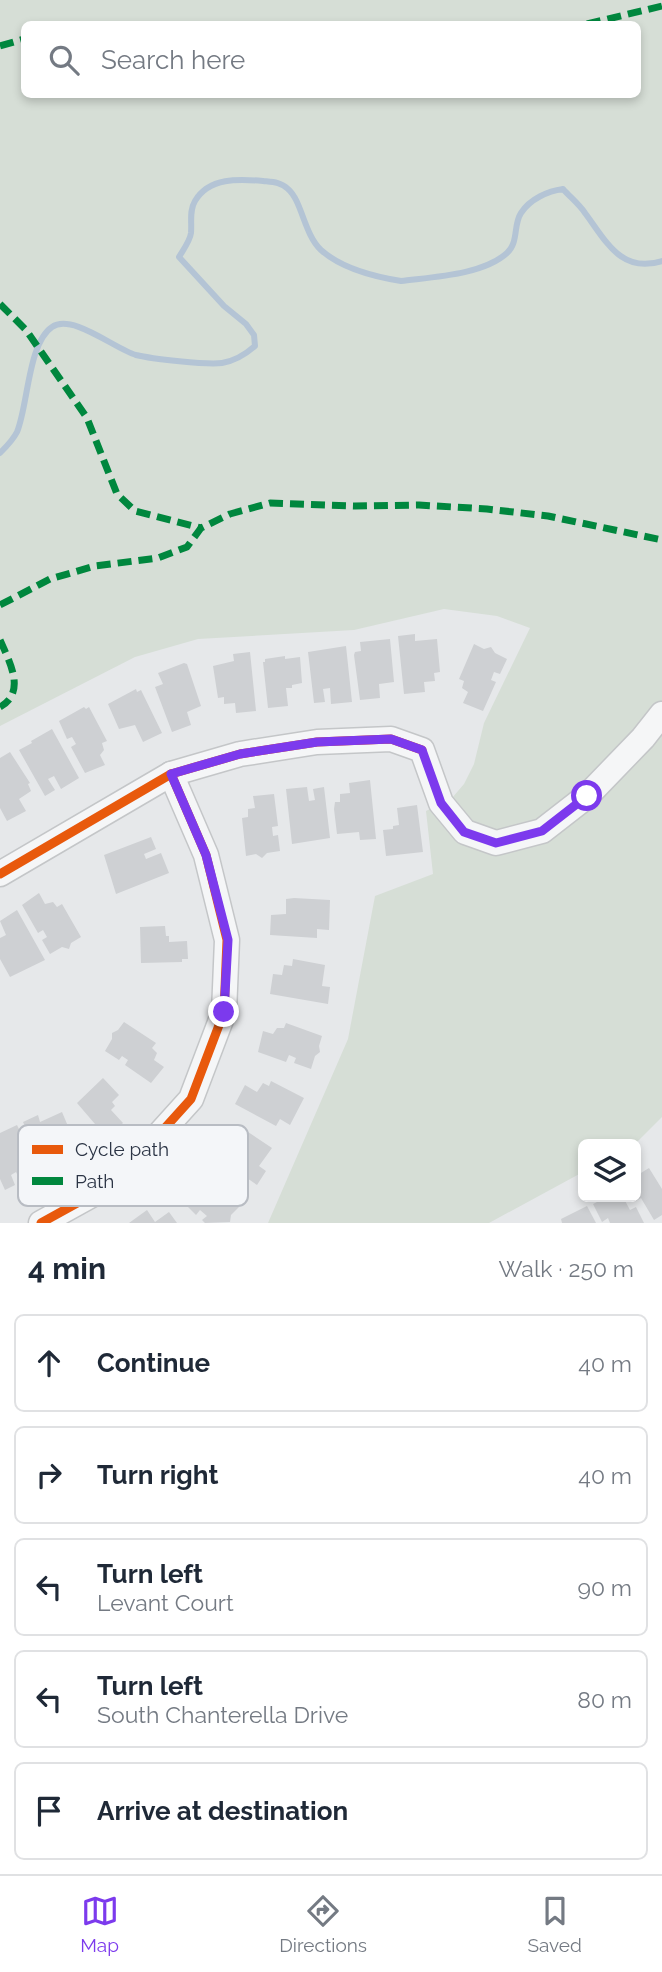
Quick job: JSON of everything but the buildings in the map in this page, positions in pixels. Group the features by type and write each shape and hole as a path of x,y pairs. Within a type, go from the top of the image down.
{"street":[{"path":"0,874 171,774 240,754 317,742 391,739 422,750 441,803 464,832 496,843 542,831 587,796 643,738 662,714"},
{"path":"168,1125 191,1099 224,1012 228,940 206,855 171,774"},
{"path":"41,1223 72,1206"}],"shaded area":[{"path":"0,0 662,0 662,1117 640,1139 578,1139 578,1175 489,1223 268,1223 348,1039 375,896 433,874 426,811 452,798 464,784 474,764 484,723 530,628 497,616 444,609 354,630 198,639 135,657 0,726"}],"waterway":[{"path":"0,453 17,432 33,360 44,335 52,327 60,324 71,325 127,352 179,361 222,363 240,357 255,346 254,335 246,324 224,306 179,257 190,236 191,213 195,201 208,187 225,181 244,180 282,185 293,194 311,235 321,250 349,267 401,281 457,274 497,260 511,249 519,218 525,208 540,196 563,189 608,244 625,259 648,264 662,261"}],"marked path":[{"path":"600,21 662,6"},
{"path":"0,46 21,40"},
{"path":"0,304 26,330 87,418 117,494 135,511 201,528"},
{"path":"0,605 50,579 95,566 158,558 187,547 201,528 230,514 270,503 419,505 487,509 548,516 662,540"},
{"path":"0,640 14,676 13,693 0,707"}],"cycle path":[{"path":"0,874 171,774 240,754 317,742 391,739 422,750"},
{"path":"168,1125 191,1099 224,1012 227,940 206,855 171,774"},
{"path":"41,1223 72,1206"}],"route":[{"path":"224,1012 228,940 206,855 171,774 240,754 317,742 391,739 422,750 441,803 464,832 496,843 542,831 587,796"}]}
